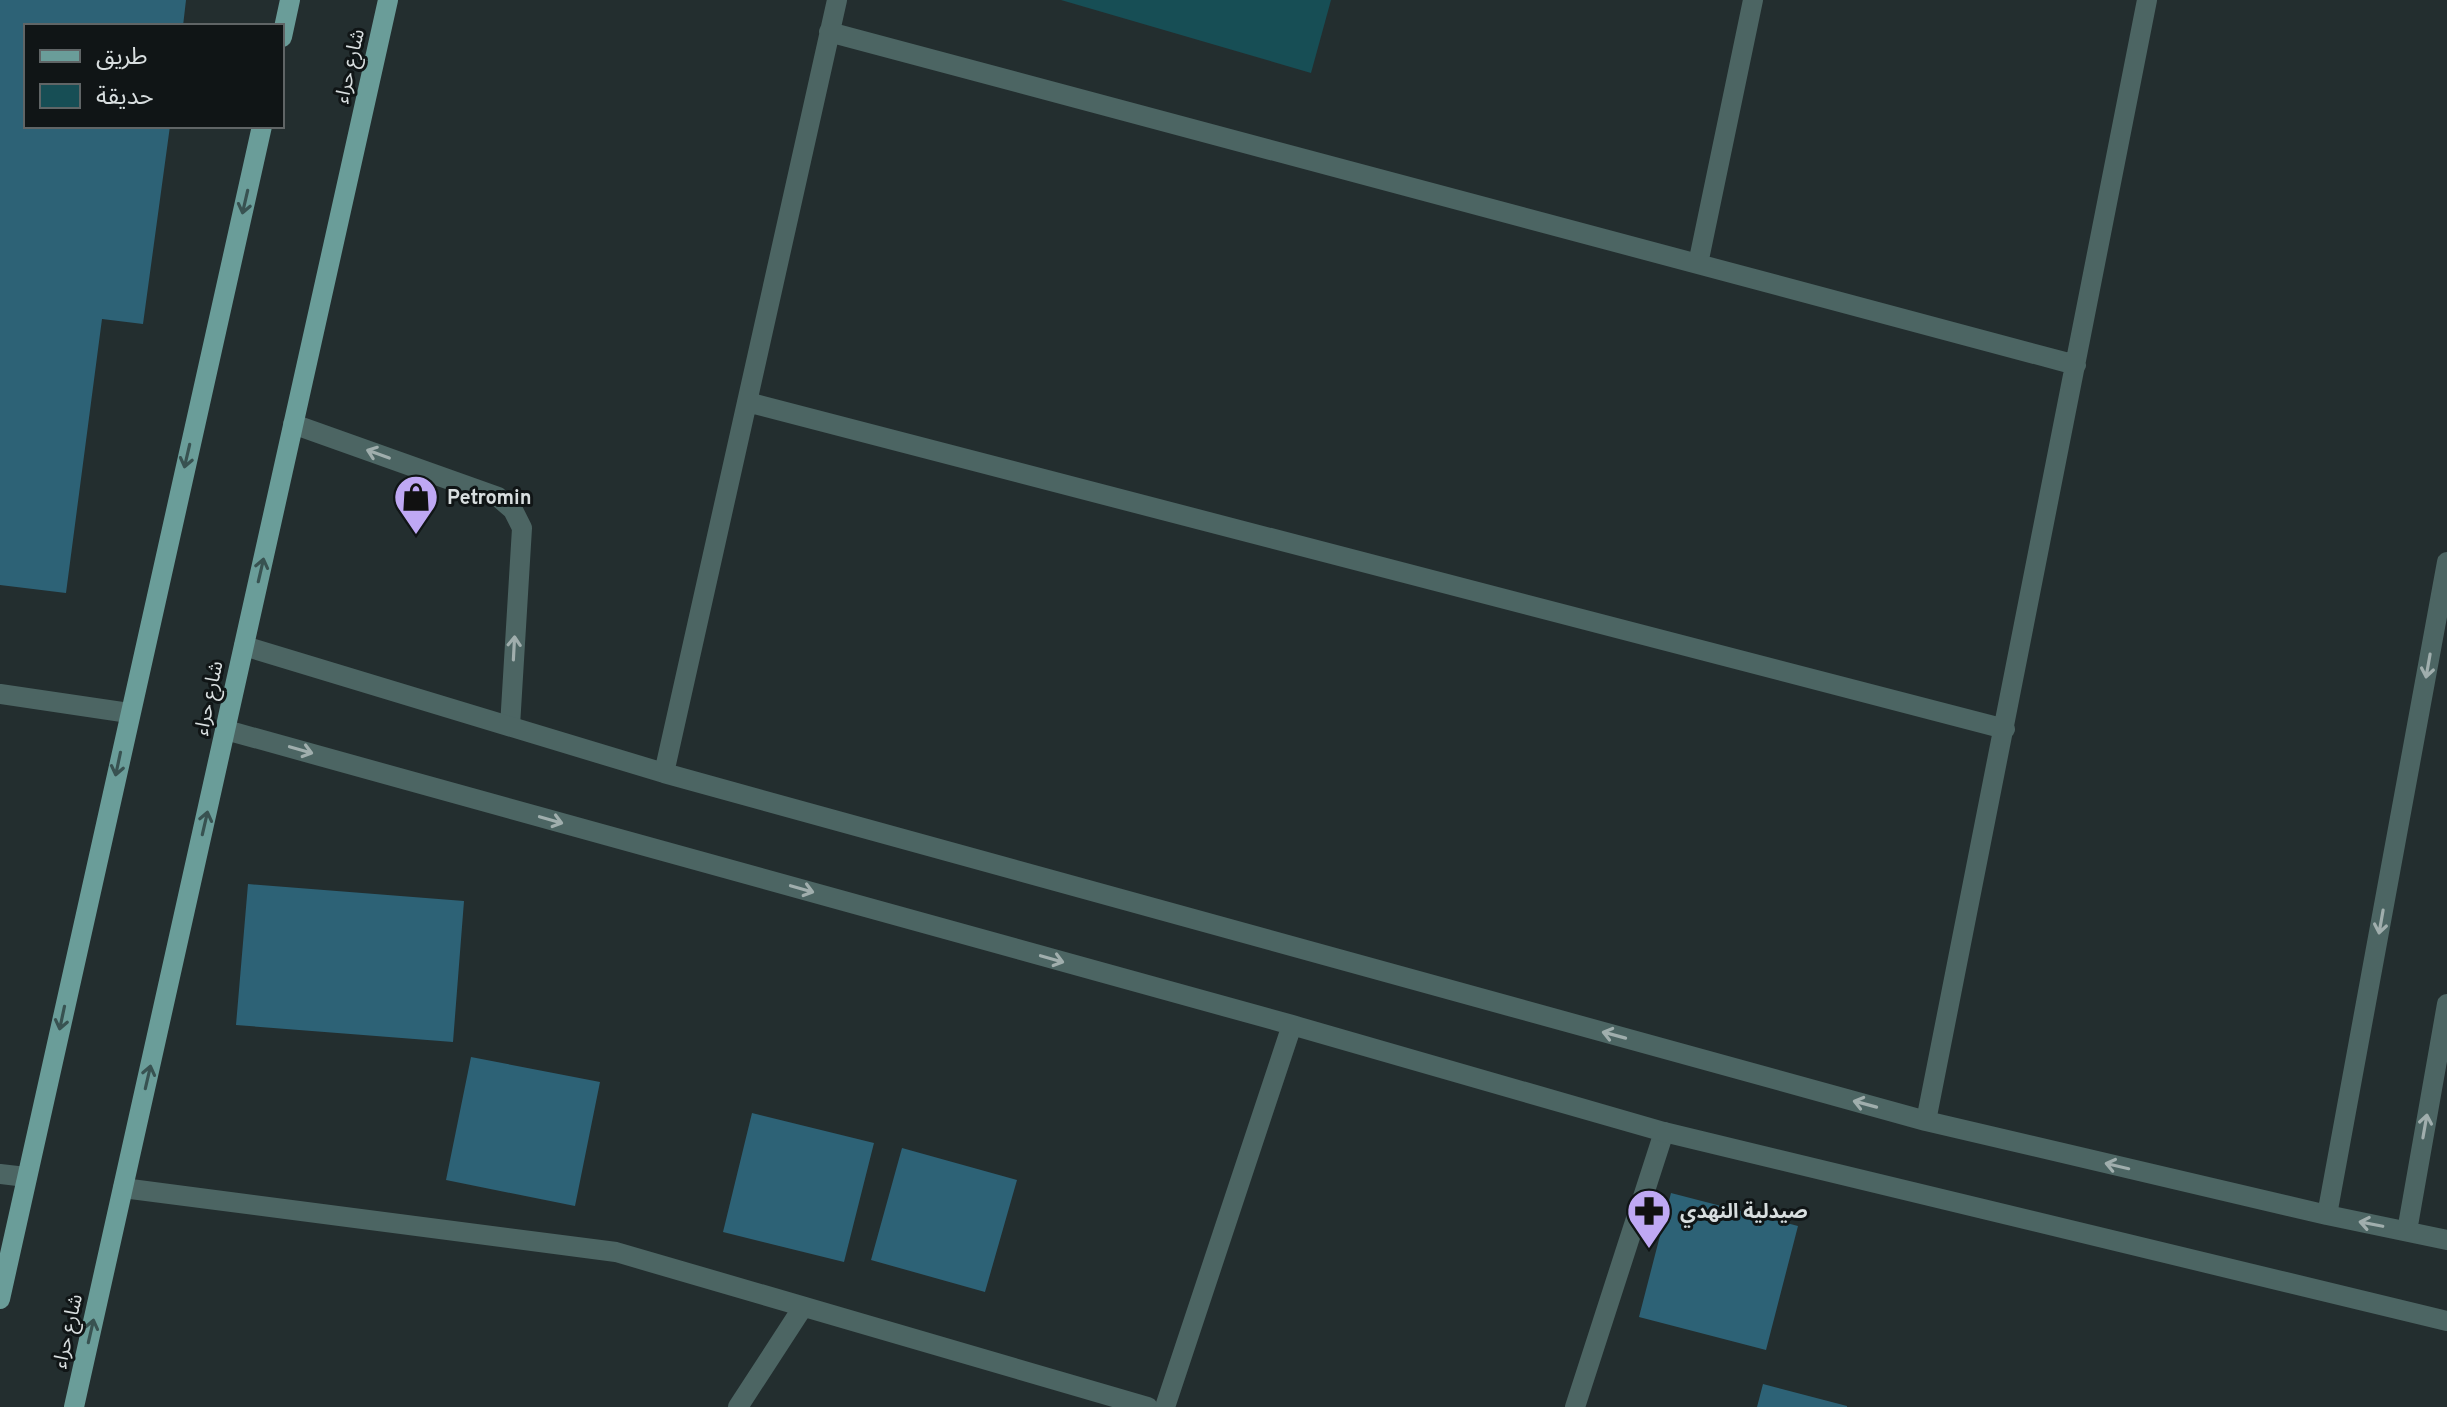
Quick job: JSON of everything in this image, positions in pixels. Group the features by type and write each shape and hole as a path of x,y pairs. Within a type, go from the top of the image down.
{"main road":[{"path":"284,28 290,0"},
{"name":"شارع حراء","path":"74,1407 388,0"},
{"path":"0,1299 262,128"}],"street":[{"path":"664,773 837,0"},
{"path":"1698,264 1753,0"},
{"path":"1926,1121 2147,0"},
{"path":"829,32 2076,365"},
{"path":"747,402 2005,729"},
{"path":"293,424 498,497 513,510 522,528 510,726"},
{"path":"2327,1215 2447,562"},
{"path":"244,646 664,773 1926,1121 2447,1240"},
{"path":"0,694 129,713"},
{"path":"226,730 1292,1025 1664,1132 2447,1321"},
{"path":"2407,1231 2447,1004"},
{"path":"1165,1407 1292,1025"},
{"path":"1575,1407 1664,1132"},
{"path":"0,1174 26,1177"},
{"path":"123,1188 616,1252 1148,1407"},
{"path":"738,1407 803,1307"}],"green space":[{"path":"1061,0 1331,0 1311,73"}],"building":[{"path":"0,0 186,0 183,24 24,24 24,128 170,128 143,324 102,319 66,593 0,585"},
{"path":"248,884 464,901 453,1042 236,1025"},
{"path":"471,1057 600,1082 575,1206 446,1180"},
{"path":"752,1113 874,1143 844,1262 723,1232"},
{"path":"902,1148 1017,1180 985,1292 871,1260"},
{"path":"1671,1193 1798,1226 1766,1350 1639,1317"},
{"path":"1763,1384 1847,1406 1847,1407 1757,1407"}],"place":[{"name":"Petromin","path":"416,536"},
{"name":"صيدلية النهدي","path":"1649,1250"}]}
